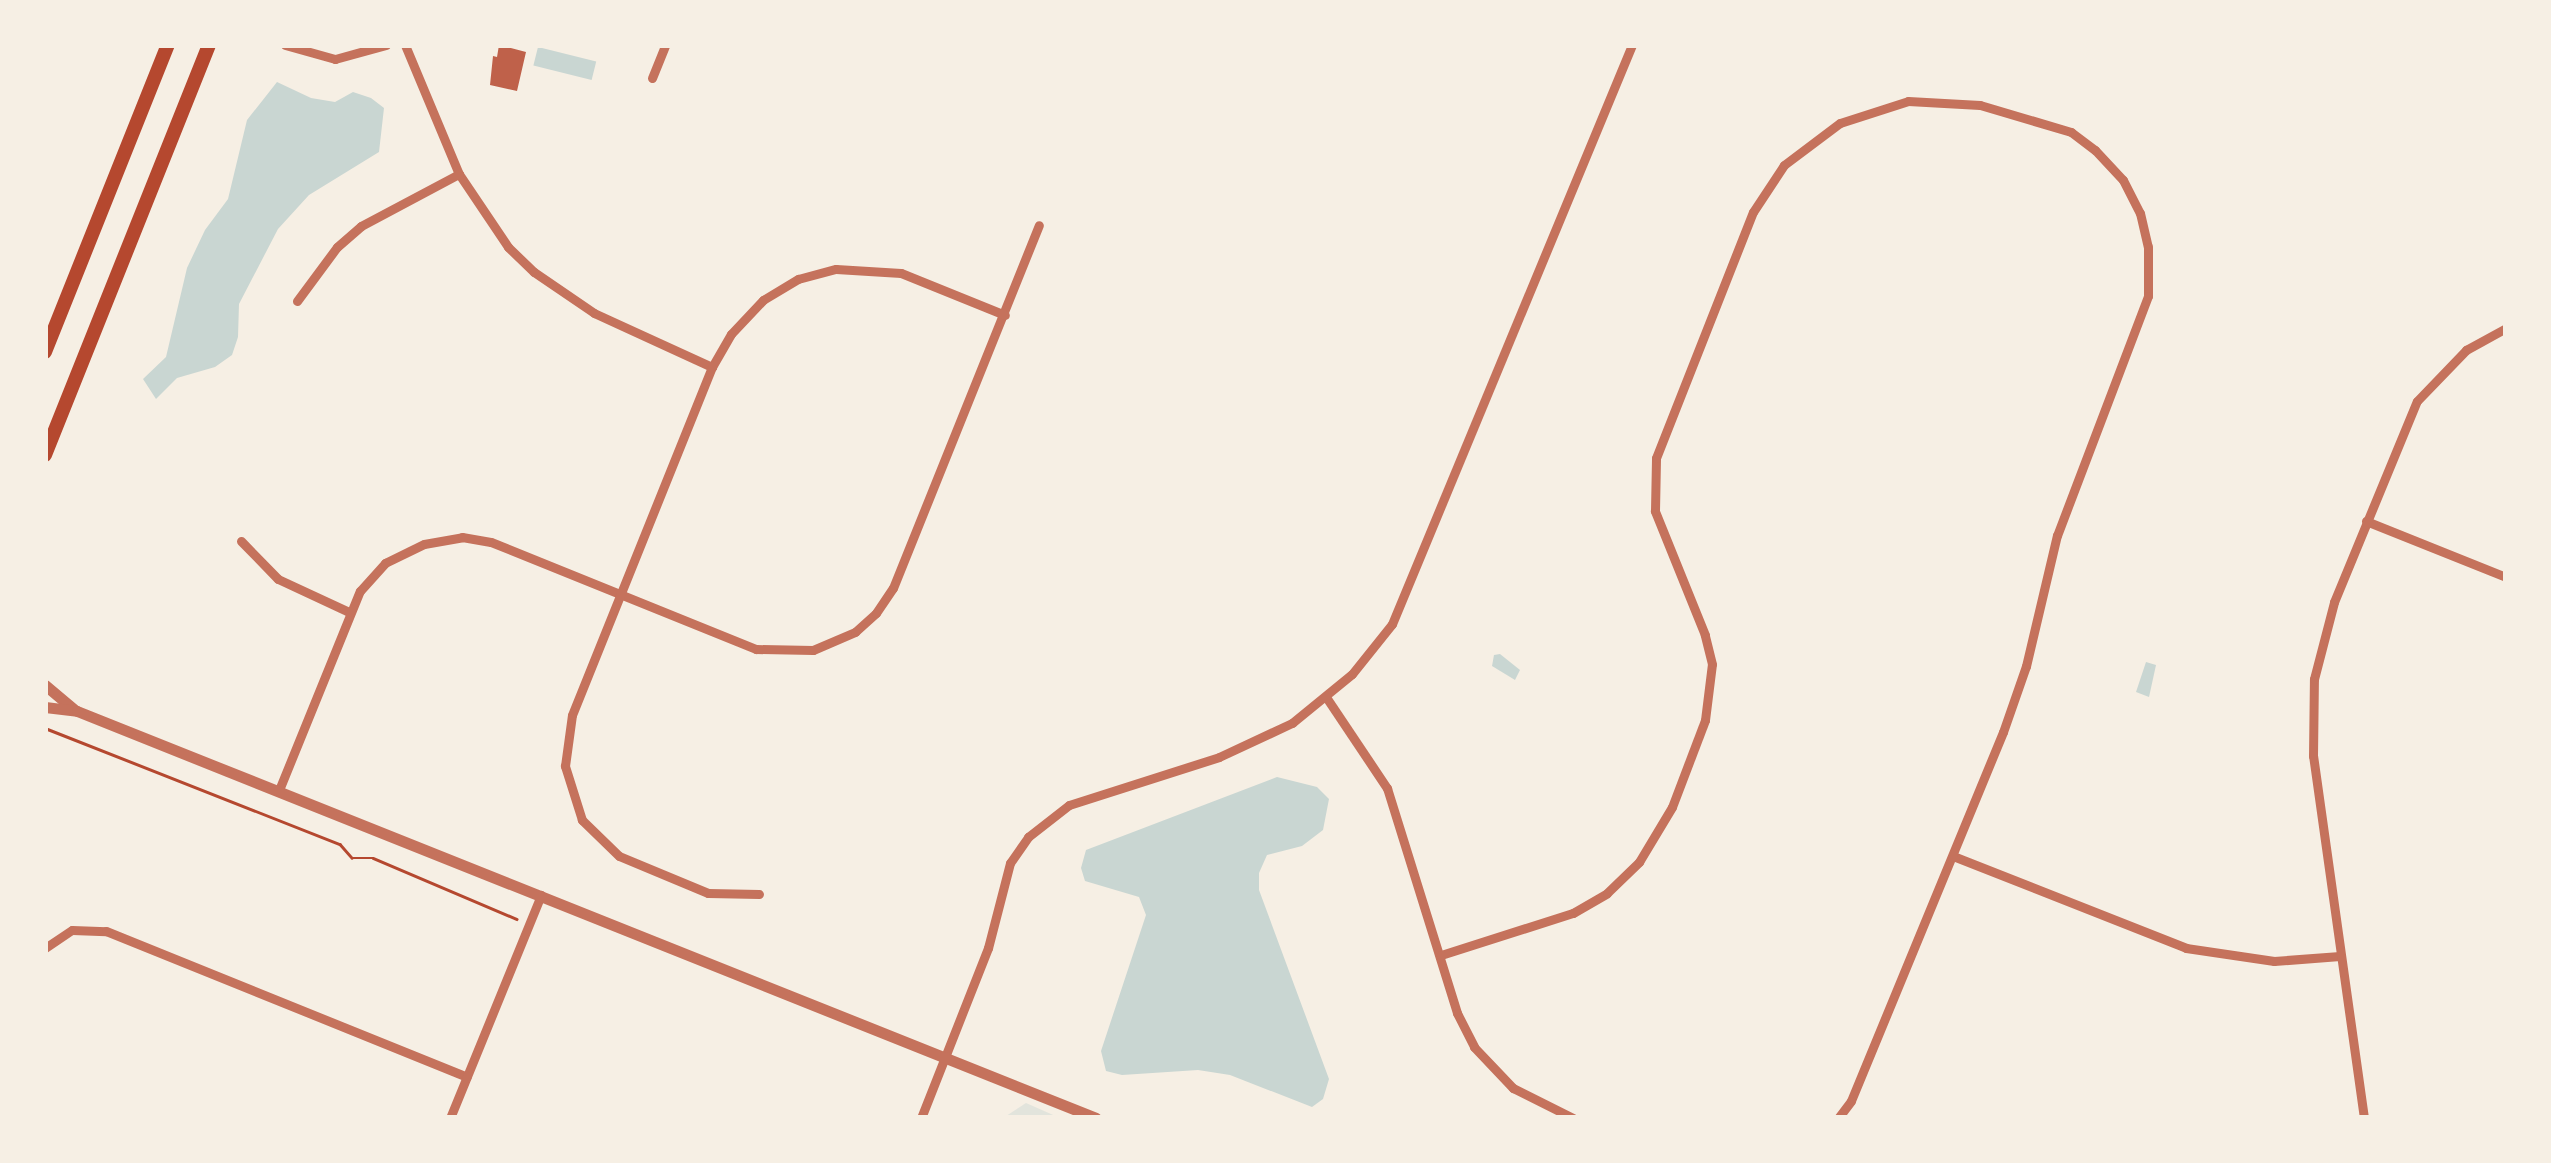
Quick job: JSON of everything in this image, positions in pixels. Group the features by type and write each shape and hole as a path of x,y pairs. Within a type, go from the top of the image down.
{"main road":[{"path":"45,352 168,45"},
{"path":"45,454 209,45"}],"street":[{"path":"285,45 336,59 371,46 386,45"},
{"path":"405,45 458,174 487,220 534,272 594,313 712,367"},
{"path":"652,78 665,45"},
{"path":"921,1118 988,948 1010,863 1028,837 1070,805 1263,739 1326,697 1352,674 1392,624 1410,590 1632,45"},
{"path":"1441,955 1573,913 1607,894 1639,862 1672,807 1706,720 1712,664 1705,635 1655,510 1656,458 1753,212 1767,188 1808,144 1868,111 1908,101 1939,100 2036,118 2070,132 2095,150 2122,180 2140,212 2148,247 2148,296 2056,535 2026,666 1851,1101 1838,1118"},
{"path":"297,301 337,248 361,226 458,174"},
{"path":"280,790 360,591 385,562 424,544 462,537 491,542 773,652 813,650 855,632 876,614 893,588 1039,225"},
{"path":"758,894 708,894 640,868 599,841 576,809 567,778 568,730 712,367 731,334 763,300 798,279 836,269 902,273 1004,314"},
{"path":"2364,1118 2312,756 2312,720 2323,642 2366,521 2417,401 2466,350 2506,328"},
{"path":"2366,521 2506,577"},
{"path":"241,541 278,580 349,612"},
{"path":"45,685 77,711"},
{"path":"1326,697 1387,788 1457,1013 1474,1047 1512,1088 1572,1118"},
{"path":"45,707 77,711 280,790 1096,1118"},
{"path":"1952,856 2186,948 2274,961 2340,956"},
{"path":"450,1118 542,896"},
{"path":"45,948 72,930 106,931 466,1077"}],"path":[{"path":"45,728 340,844 352,858 372,858 530,924"}],"shaded area":[{"path":"538,47 596,62 592,80 533,65"},
{"path":"277,82 311,98 335,102 353,92 371,98 384,108 379,152 309,195 278,229 239,304 238,337 232,355 215,367 177,378 156,399 143,379 166,357 187,268 205,230 228,199 247,120"},
{"path":"1500,654 1520,670 1515,680 1492,666 1494,655"},
{"path":"2146,662 2156,665 2149,697 2136,692"},
{"path":"1277,777 1317,787 1329,799 1323,830 1302,846 1267,855 1259,873 1259,890 1329,1079 1323,1099 1312,1107 1230,1075 1198,1070 1122,1075 1106,1071 1101,1051 1146,915 1139,897 1085,881 1081,868 1086,850"},
{"path":"1026,1103 1060,1118 1003,1118"}],"building":[{"path":"499,45 526,52 517,91 490,85 493,56 497,57"}]}
